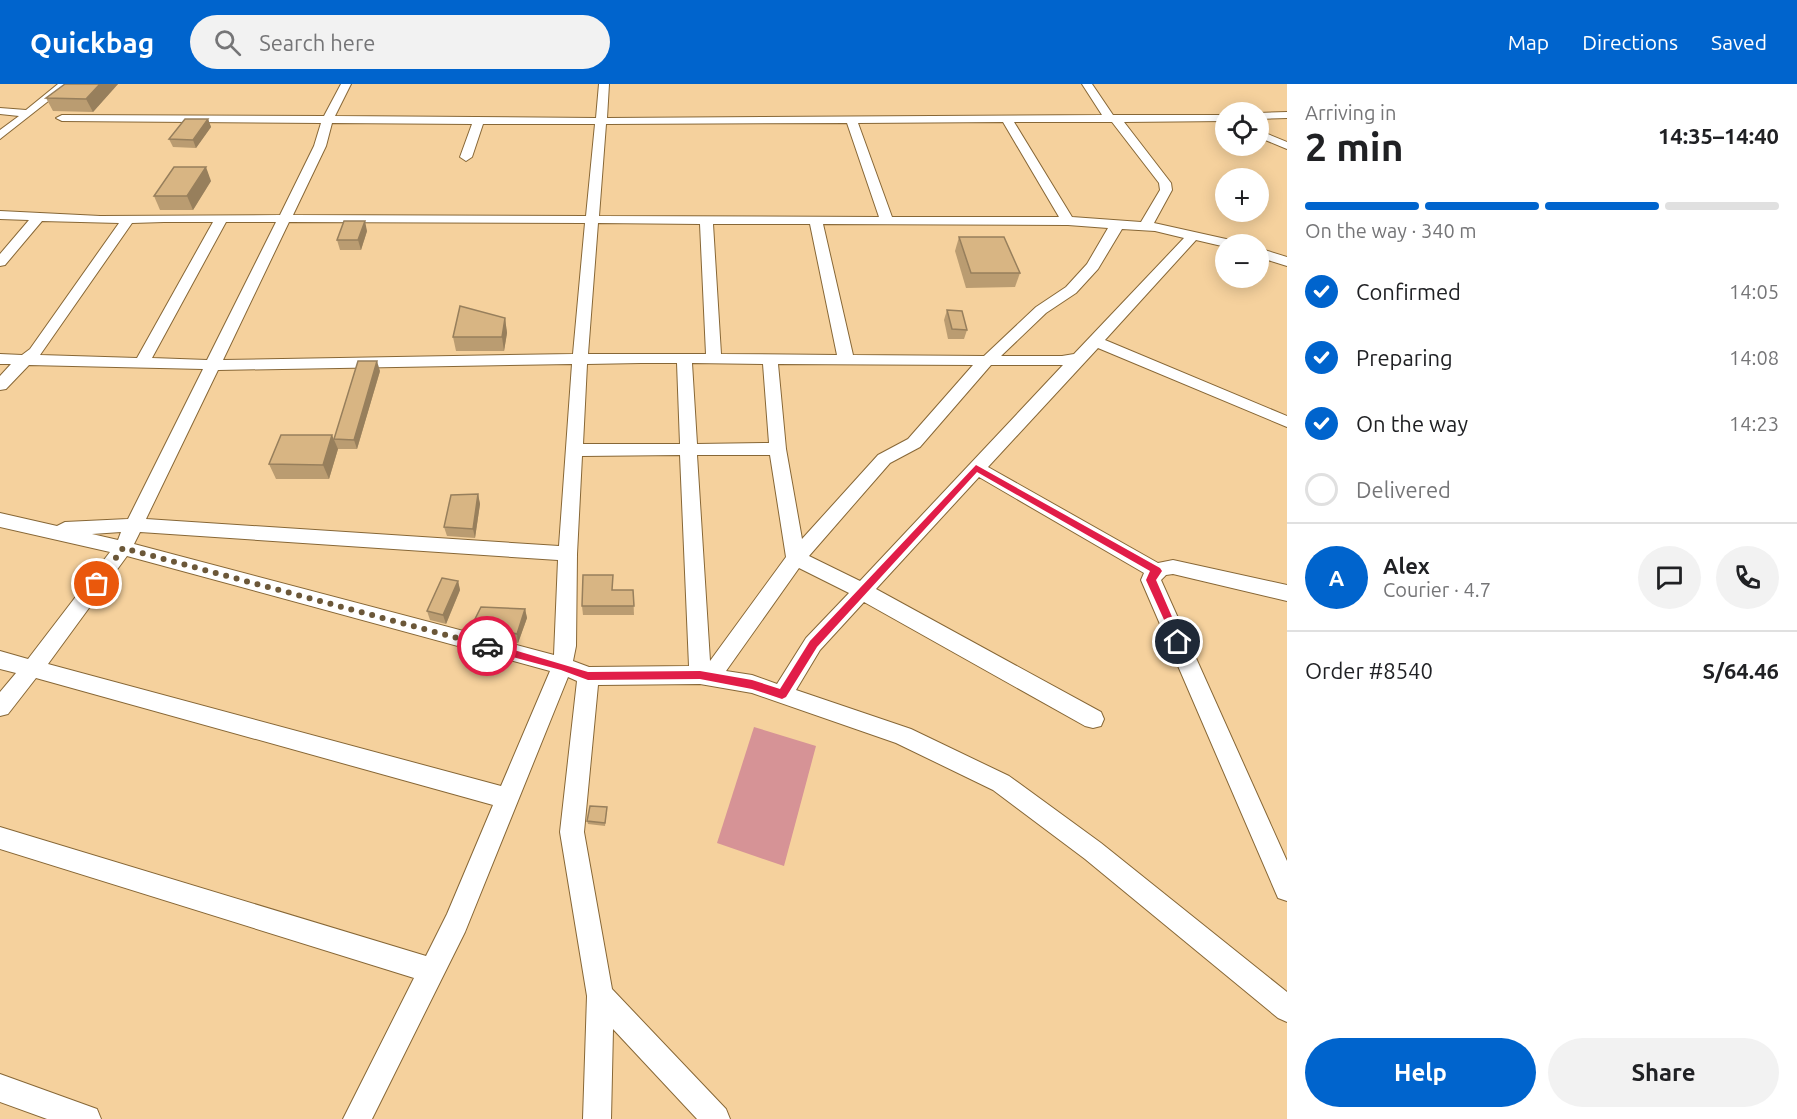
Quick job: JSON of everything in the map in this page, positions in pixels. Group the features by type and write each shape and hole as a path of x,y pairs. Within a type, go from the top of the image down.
{"street":[{"path":"0,136 65,84"},
{"path":"0,707 32,669 123,548 324,138 328,119 346,84"},
{"path":"357,1119 456,923 562,666 566,646 568,554 580,358 604,84"},
{"path":"1087,84 1165,183 1166,189 1144,226"},
{"path":"0,111 27,113"},
{"path":"1269,116 1287,115"},
{"path":"62,118 600,121 1215,119"},
{"path":"466,157 479,120"},
{"path":"1007,120 1068,221"},
{"path":"852,121 887,221"},
{"path":"1269,139 1287,146"},
{"path":"0,215 128,220 1068,221 1144,226 1215,241"},
{"path":"0,262 38,218"},
{"path":"141,364 221,219"},
{"path":"706,219 714,359"},
{"path":"0,385 35,352 128,220"},
{"path":"816,220 846,359"},
{"path":"705,676 796,558 844,502 884,459 914,443 972,375 1041,310 1071,290 1093,266 1111,232 1119,224"},
{"path":"782,694 813,644 1193,236"},
{"path":"1269,256 1287,262"},
{"path":"1095,341 1287,423"},
{"path":"0,359 214,365 580,358 1062,361 1079,358"},
{"path":"684,359 705,676"},
{"path":"770,359 778,449 796,558"},
{"path":"574,450 778,449"},
{"path":"976,468 1157,571"},
{"path":"0,519 123,548 562,666 588,676 705,676 752,684 903,736 1001,783 1093,851 1287,1009"},
{"path":"48,531 134,525 568,554"},
{"path":"796,558 862,591 1094,719"},
{"path":"1287,593 1173,567 1163,567 1152,575 1151,580 1287,889"},
{"path":"0,660 508,798"},
{"path":"588,676 572,832 600,996 597,1119"},
{"path":"0,838 432,971"},
{"path":"600,996 716,1119"},
{"path":"0,1088 87,1119"}],"shaded area":[{"path":"754,727 816,746 784,866 717,843"}],"building":[{"path":"65,84 100,84 86,99 46,98"},
{"path":"185,119 208,119 193,140 169,139"},
{"path":"174,167 206,167 187,196 154,196"},
{"path":"344,221 365,221 358,240 337,240"},
{"path":"959,237 1004,237 1020,273 971,273"},
{"path":"460,306 505,318 502,337 453,337"},
{"path":"947,310 962,311 967,330 952,329"},
{"path":"358,361 377,361 354,440 334,439"},
{"path":"281,435 332,435 323,465 269,464"},
{"path":"478,494 473,529 444,527 451,495"},
{"path":"583,575 613,575 612,590 633,590 634,606 582,606"},
{"path":"442,578 458,581 443,615 427,611"},
{"path":"481,607 525,609 517,634 473,623"},
{"path":"590,806 607,807 605,823 587,821"}],"way so far":[{"path":"97,584 123,548 487,646"}],"route":[{"path":"487,646 562,666 588,676 700,675 752,684 782,694 813,644 976,468 1157,571 1152,575 1151,580 1178,642"}]}
